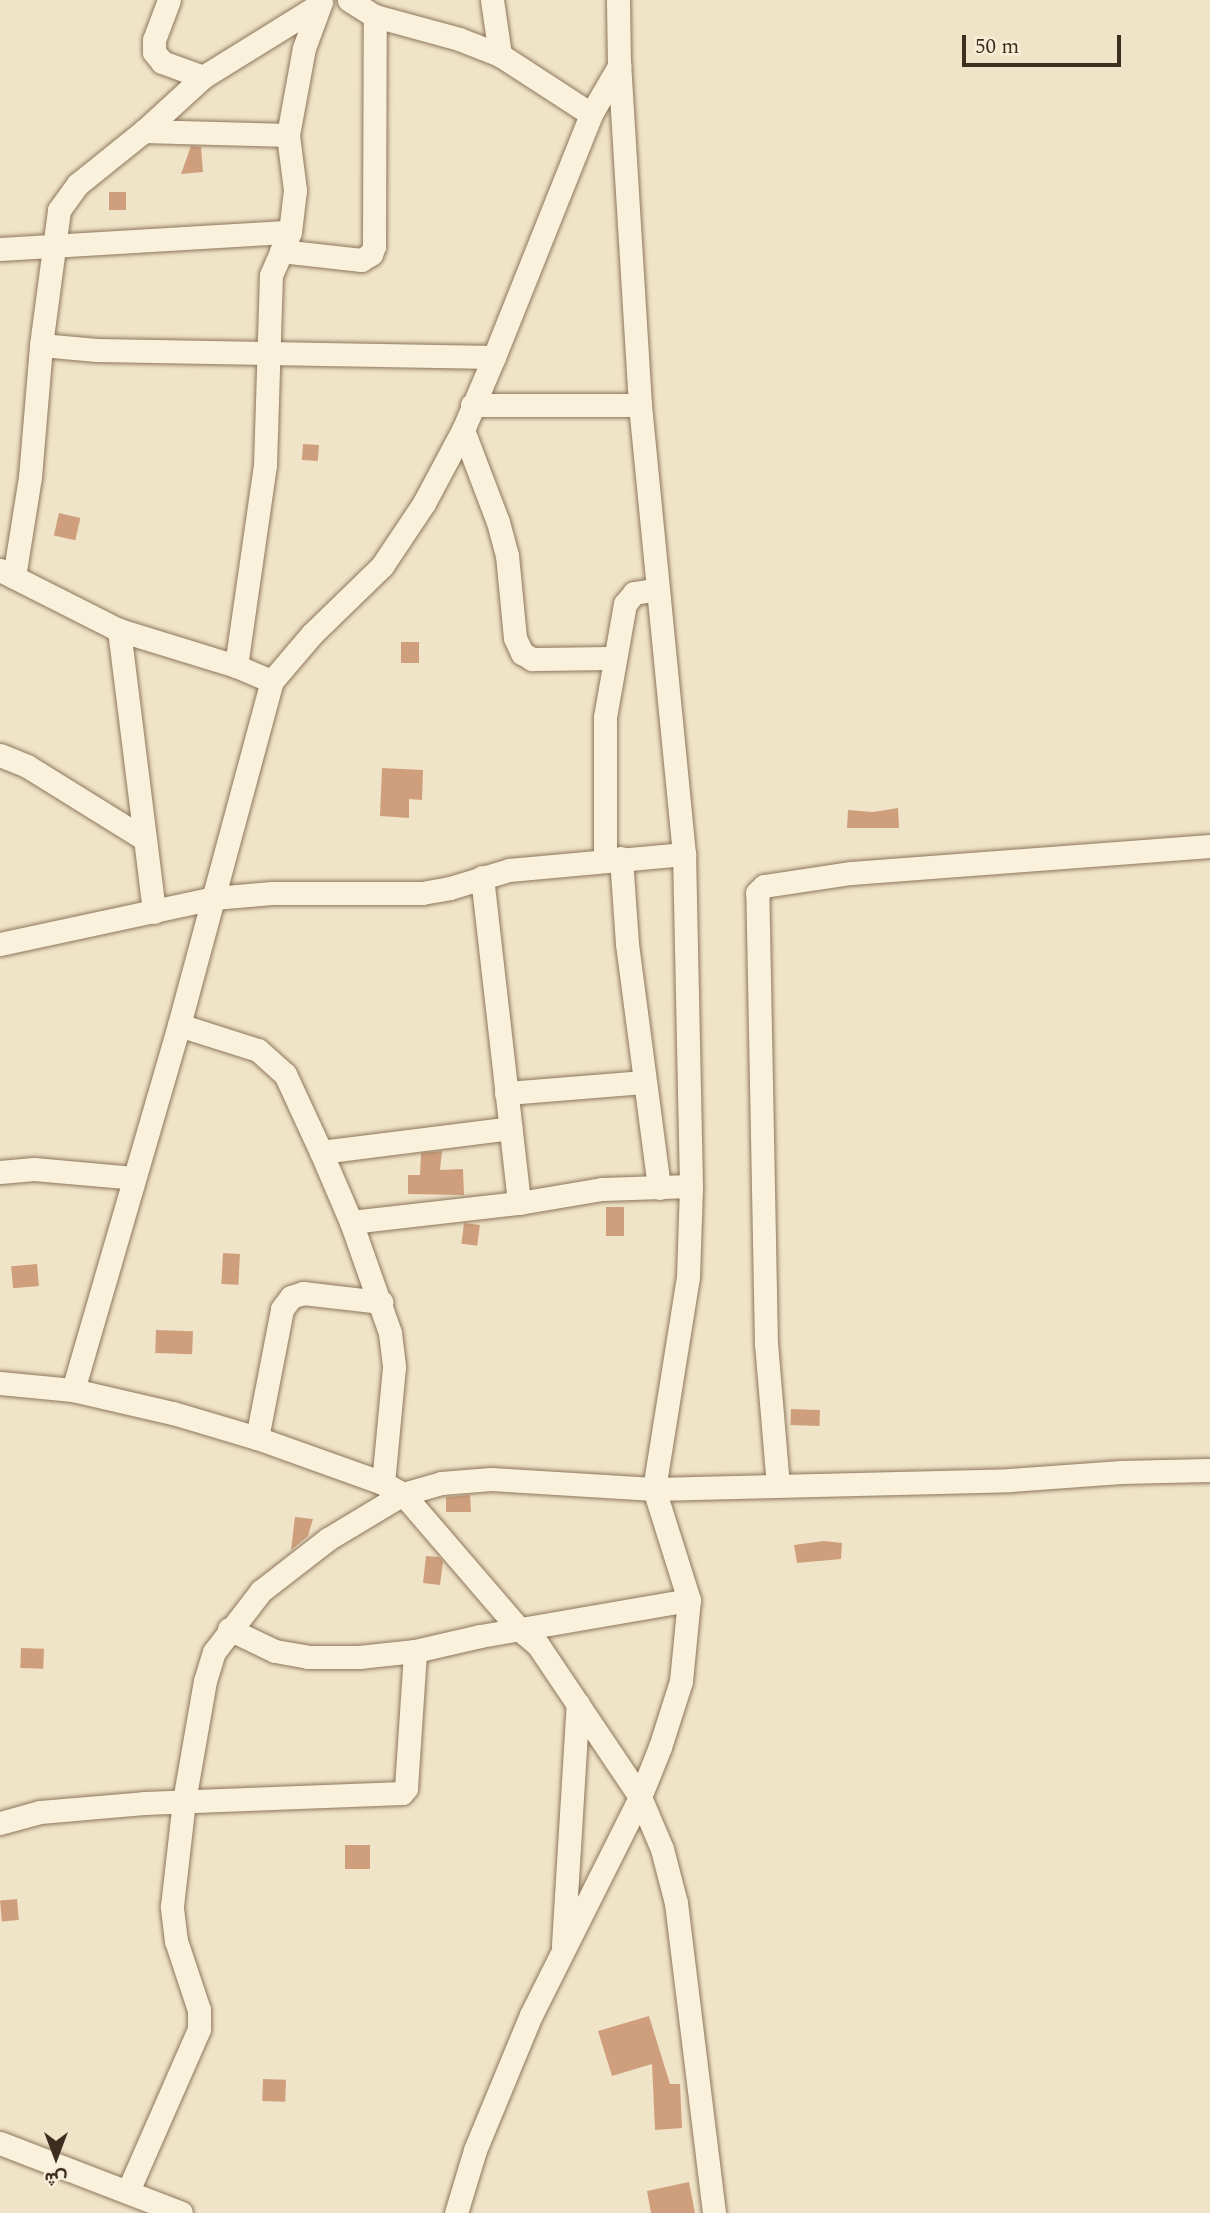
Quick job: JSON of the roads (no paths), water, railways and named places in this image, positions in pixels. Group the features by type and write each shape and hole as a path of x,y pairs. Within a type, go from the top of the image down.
{"street":[{"path":"169,0 154,40 154,52 162,62 203,77"},
{"path":"349,0 375,16 459,38 500,55 591,114"},
{"path":"492,0 500,55"},
{"path":"459,2212 475,2150 531,2015 640,1797 681,1681 689,1600 654,1489 688,1277 691,1186 684,854 640,405 618,66 618,0"},
{"path":"272,681 236,666 118,630 7,573 30,477 41,345 60,210 78,184 144,131 203,77 319,3"},
{"path":"236,666 265,465 271,275 286,241 295,190 288,135 303,48 319,3"},
{"path":"0,249 286,241 361,260 371,254 374,246 375,16"},
{"path":"73,1391 179,1025 272,681 312,634 382,566 424,503 463,430 591,114 618,66"},
{"path":"144,131 288,135"},
{"path":"41,345 97,350 267,355 494,357"},
{"path":"472,405 640,405"},
{"path":"463,430 498,522 507,555 515,638 522,653 532,659 615,658"},
{"path":"658,589 628,597 605,717 613,858 627,944 642,1082 659,1188"},
{"path":"118,630 154,912"},
{"path":"0,755 27,766 143,838"},
{"path":"778,1486 766,1344 757,893 764,886 851,873 1210,846"},
{"path":"0,944 214,898 308,892 422,893 450,888 509,870 613,858 684,854"},
{"path":"482,877 519,1203"},
{"path":"179,1025 258,1050 285,1074 321,1152 351,1222 390,1334 394,1367 383,1483"},
{"path":"506,1093 642,1082"},
{"path":"321,1152 510,1128"},
{"path":"0,1172 34,1169 134,1178"},
{"path":"351,1222 519,1203 602,1189 691,1186"},
{"path":"257,1438 282,1309 291,1297 303,1293 381,1302"},
{"path":"0,1383 73,1391 173,1413 257,1438 383,1483 403,1494 519,1629 544,1653 640,1797 662,1849 676,1903 714,2213"},
{"path":"128,2191 200,2029 199,2010 172,1923 184,1801 205,1681 214,1653 229,1629 270,1583 328,1539 403,1494 441,1483 491,1479 654,1489 1010,1480 1210,1470"},
{"path":"229,1629 275,1651 308,1657 359,1657 415,1651 519,1629 689,1600"},
{"path":"0,1823 40,1812 184,1801 402,1793 406,1788 415,1651"},
{"path":"562,1953 567,1834 578,1703"},
{"path":"0,2143 181,2213"}]}
